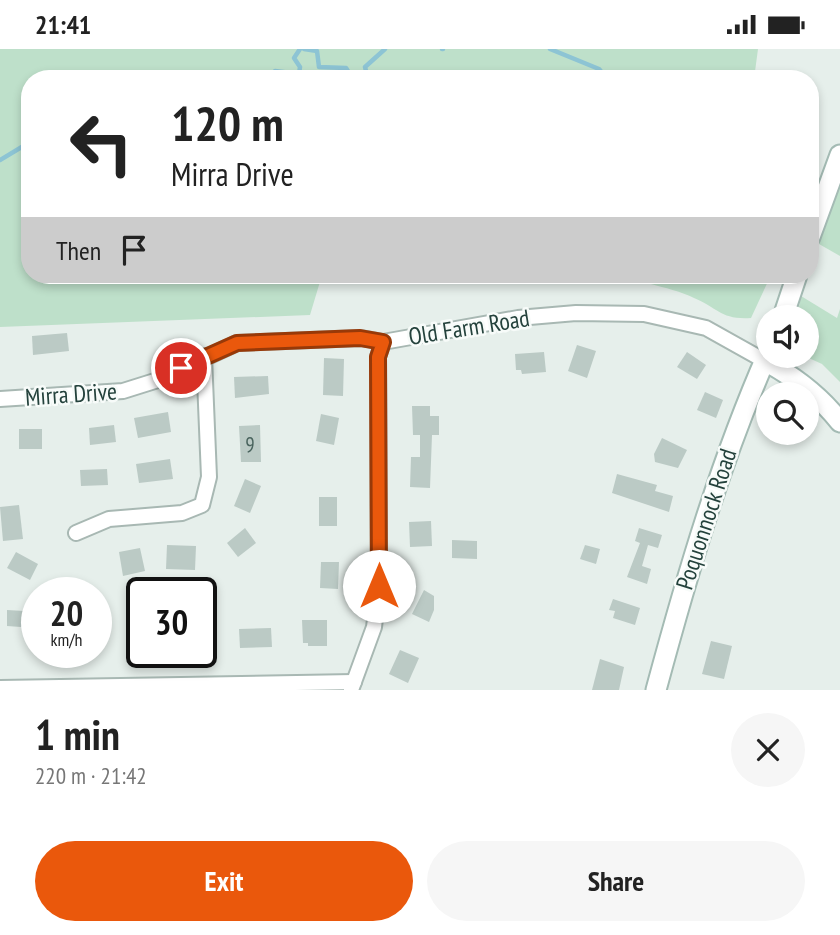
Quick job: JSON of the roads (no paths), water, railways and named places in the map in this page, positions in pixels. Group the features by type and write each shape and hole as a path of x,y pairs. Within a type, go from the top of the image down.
{"street":[{"path":"819,212 840,155"},
{"path":"787,305 794,284"},
{"name":"Old Farm Road","path":"353,686 378,607 378,357 383,342 518,318 576,313 644,314 706,328 756,352"},
{"name":"Mirra Drive","path":"0,399 123,391 158,380 204,356 237,343 360,338 383,342"},
{"path":"76,533 109,519 182,513 202,505 209,477 204,356"},
{"name":"Poquonnock Road","path":"656,690 691,560 714,488 762,368"},
{"path":"781,368 823,401 840,422"},
{"path":"0,688 353,686"}],"waterway":[{"path":"300,49 294,58 300,70"},
{"path":"304,49 317,51 319,67 347,70"},
{"path":"366,70 365,67 385,49"},
{"path":"550,49 600,70"},
{"path":"0,160 21,147"}]}
